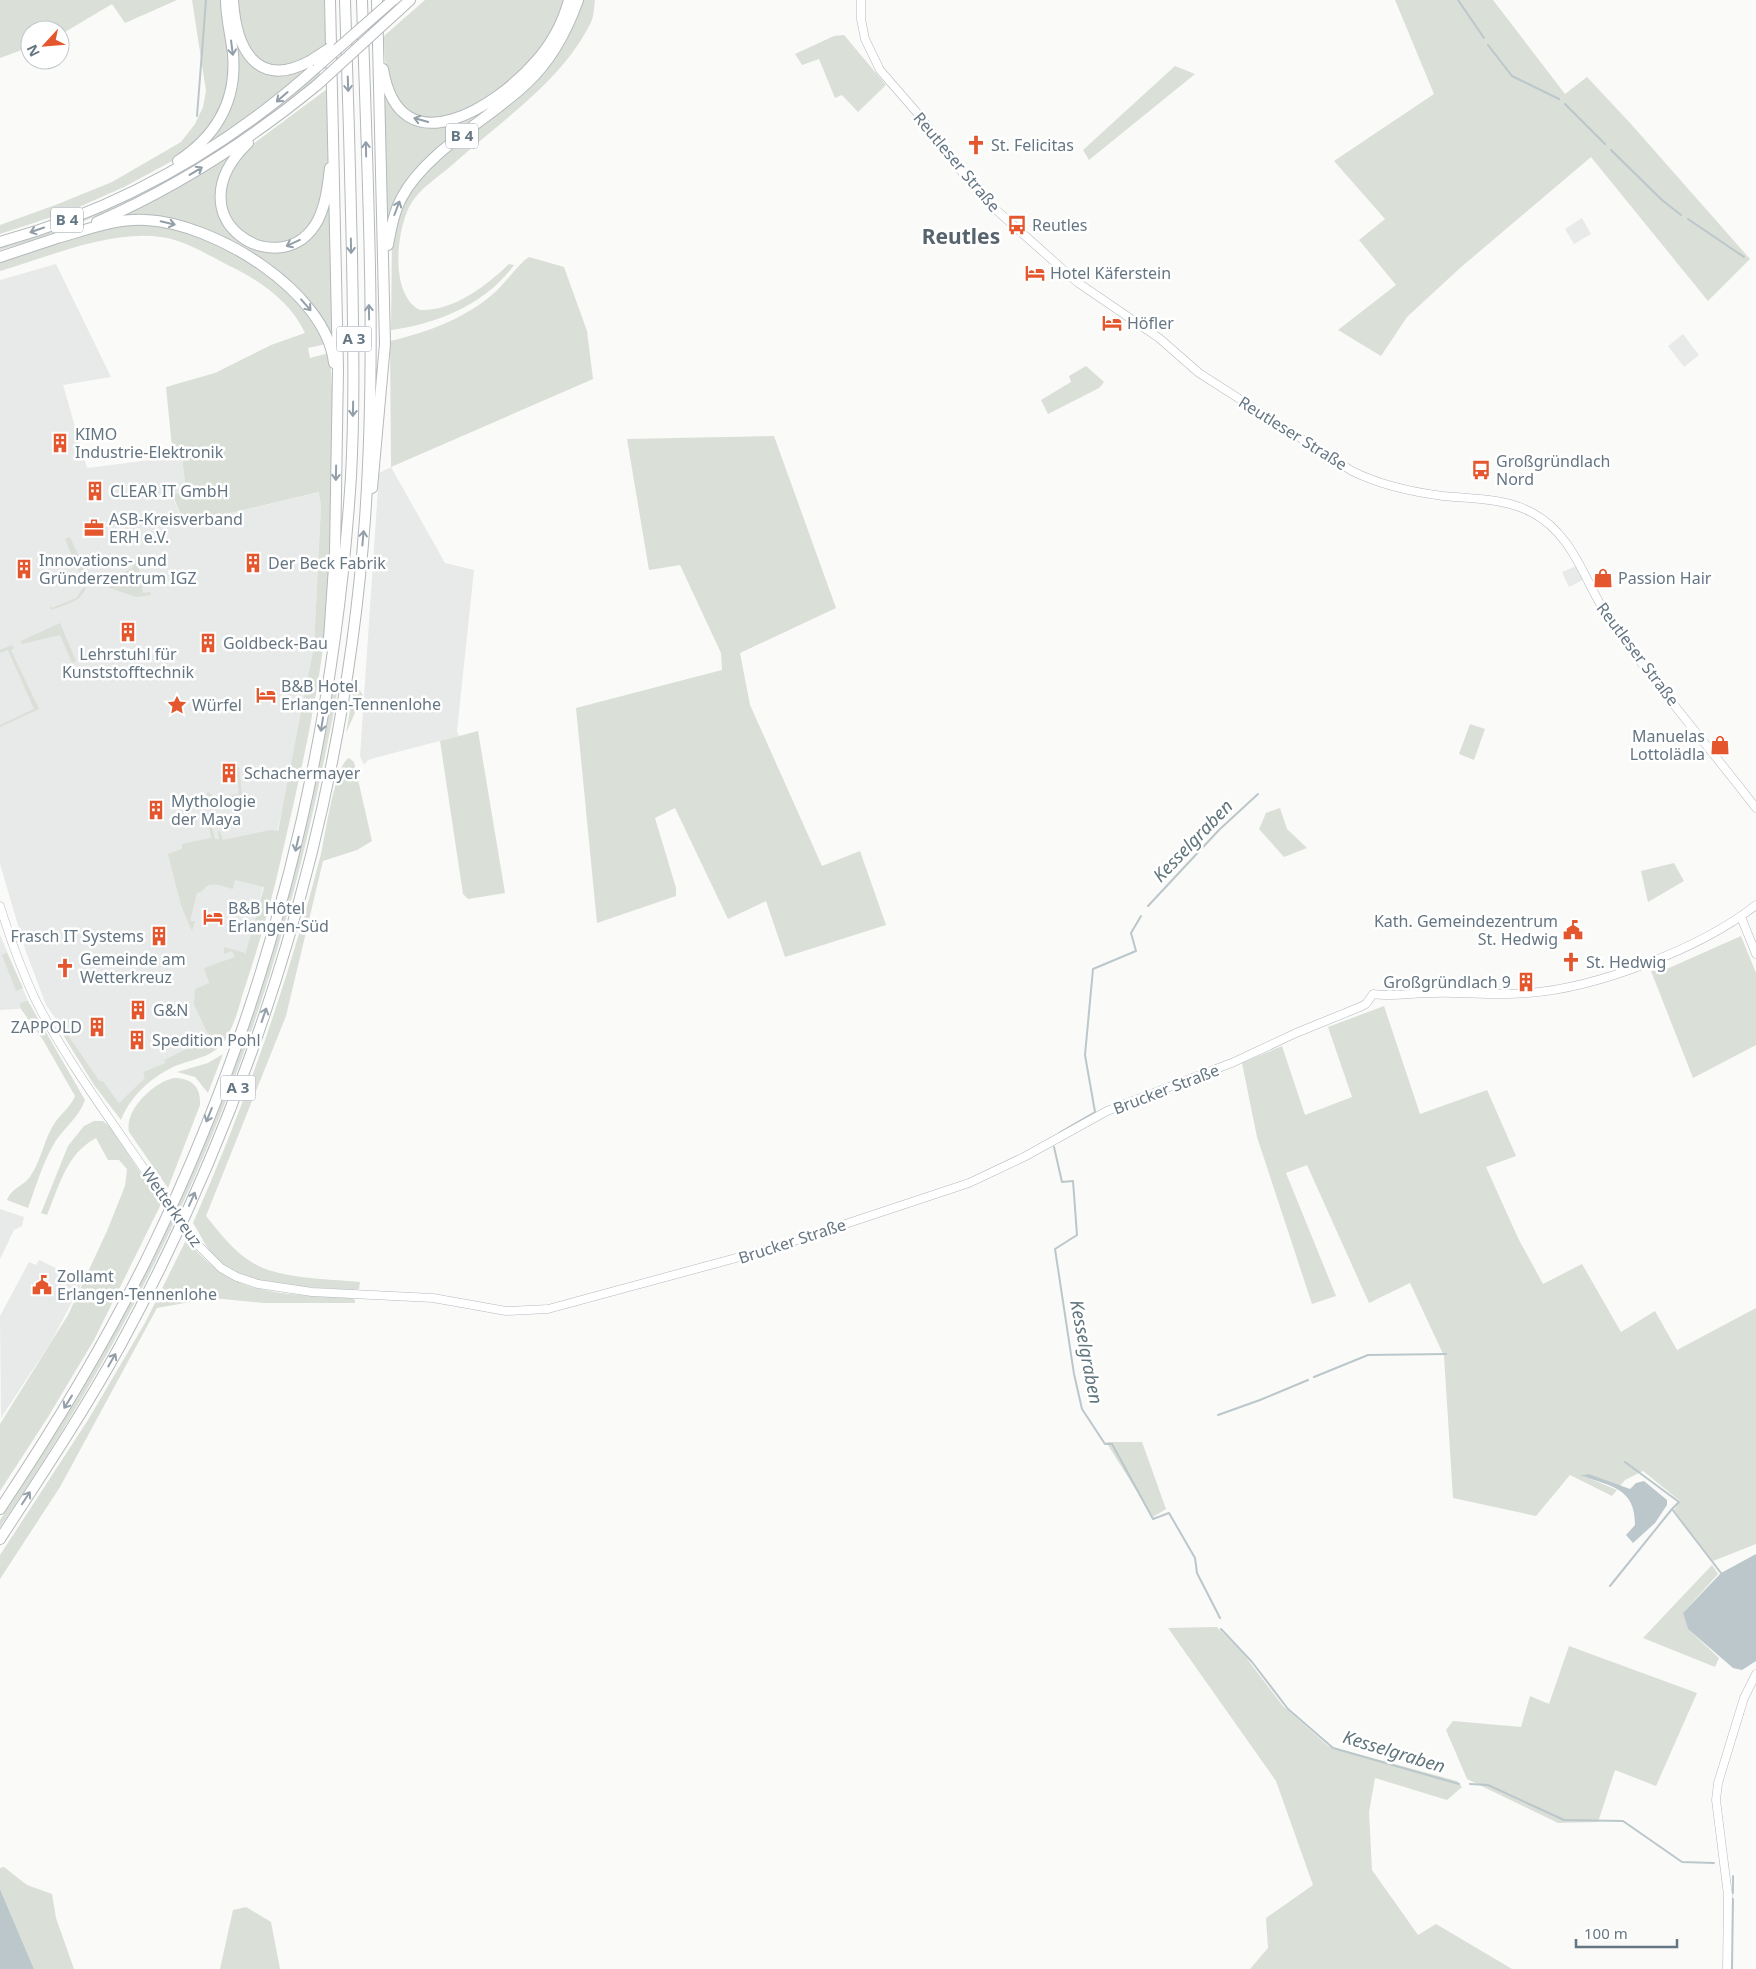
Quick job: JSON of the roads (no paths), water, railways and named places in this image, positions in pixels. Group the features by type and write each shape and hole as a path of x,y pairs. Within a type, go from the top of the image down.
{"highway":[{"name":"B 4","path":"131,192 195,150 220,120 231,94 233,77 226,0"},
{"path":"233,0 240,41 257,64 271,70 281,71 314,63"},
{"path":"330,0 335,137"},
{"name":"A 3","path":"0,1509 83,1377 151,1251 179,1190 230,1063 289,881 320,733 329,676 347,518 353,416 354,346 345,0"},
{"name":"A 3","path":"0,1539 83,1410 153,1283 212,1155 252,1050 287,943 330,775 354,620 365,518 371,359 362,0"},
{"path":"365,518 375,469 385,344 377,0"},
{"name":"B 4","path":"0,242 66,220 131,192 200,156 280,100 314,63 393,0"},
{"name":"B 4","path":"335,137 327,191 318,221 305,236 290,245 272,248 264,247 250,243 230,225 222,206 220,192 224,174 231,160 266,126 317,85 410,0"},
{"path":"377,36 386,84 398,106 409,116 420,120 434,123 449,122 488,104 528,70 554,35 569,0"},
{"name":"B 4","path":"385,291 390,232 395,212 408,188 427,166 517,92 535,74 557,46 578,0"},
{"name":"B 4","path":"0,257 57,238 110,216 167,187 266,126"},
{"name":"A 3","path":"329,676 329,640 335,552 337,424 338,300 335,137"},
{"name":"A 3","path":"57,238 112,223 153,220 199,233 236,250 256,262 293,291 317,319 325,334 334,361 337,424"}],"street":[{"name":"Reutleser Straße","path":"861,0 864,39 885,77 919,115 980,193 1018,230 1077,282 1159,338 1206,378 1344,466 1372,480 1409,490 1489,500 1516,506 1540,518 1556,530 1570,546 1599,604 1616,629 1756,808"},
{"name":"Brucker Straße","path":"574,1303 773,1248 969,1183 1024,1157 1107,1111 1228,1065 1296,1033 1360,1008 1366,1004 1373,994 1392,996 1431,992 1513,994 1570,987 1659,958 1741,917 1756,905"},
{"name":"Wetterkreuz","path":"0,906 12,945 36,1001 102,1107 197,1244 211,1260 228,1272 248,1282 278,1288 312,1292 409,1295 506,1311 548,1309 574,1303"},
{"path":"1741,917 1756,954"},
{"path":"1728,1969 1728,1895 1716,1800 1718,1783 1744,1698 1756,1674"}],"waterway":[{"path":"197,116 206,0"},
{"path":"1458,0 1484,38"},
{"path":"1488,45 1512,76 1559,99"},
{"path":"1565,104 1605,144"},
{"path":"1611,150 1662,200 1681,215"},
{"path":"1688,219 1744,257"},
{"name":"Kesselgraben","path":"1148,906 1219,830 1258,794"},
{"name":"Kesselgraben","path":"1059,1133 1095,1112 1085,1055 1093,969 1136,951 1131,933 1141,916"},
{"name":"Kesselgraben","path":"1054,1147 1062,1182 1073,1181 1077,1235 1055,1249 1074,1374 1082,1409 1105,1444 1112,1444 1153,1519 1169,1513 1195,1558 1197,1573 1220,1618"},
{"path":"1314,1377 1368,1355 1446,1354"},
{"path":"1218,1415 1308,1380"},
{"path":"1625,1462 1679,1502 1672,1509 1721,1573"},
{"path":"1610,1586 1672,1509"},
{"name":"Kesselgraben","path":"1221,1629 1252,1662 1288,1709 1333,1748 1459,1784"},
{"name":"Kesselgraben","path":"1470,1784 1488,1785 1564,1820 1623,1821 1682,1862 1714,1863"},
{"name":"Kesselgraben","path":"1733,1876 1733,1893"},
{"name":"Kesselgraben","path":"1732,1969 1733,1899"}],"place":[{"name":"St. Felicitas","path":"976,145"},
{"name":"Reutles","path":"1017,225"},
{"name":"Hotel Käferstein","path":"1035,273"},
{"name":"Höfler","path":"1112,323"},
{"name":"KIMO Industrie-Elektronik","path":"60,443"},
{"name":"Großgründlach Nord","path":"1481,470"},
{"name":"CLEAR IT GmbH","path":"95,491"},
{"name":"ASB-Kreisverband ERH e.V.","path":"94,528"},
{"name":"Der Beck Fabrik","path":"253,563"},
{"name":"Innovations- und Gründerzentrum IGZ","path":"24,569"},
{"name":"Passion Hair","path":"1603,578"},
{"name":"Lehrstuhl für Kunststofftechnik","path":"128,632"},
{"name":"Goldbeck-Bau","path":"208,643"},
{"name":"B&B Hotel Erlangen-Tennenlohe","path":"266,695"},
{"name":"Würfel","path":"177,705"},
{"name":"Manuelas Lottolädla","path":"1720,745"},
{"name":"Schachermayer","path":"229,773"},
{"name":"Mythologie der Maya","path":"156,810"},
{"name":"B&B Hôtel Erlangen-Süd","path":"213,917"},
{"name":"Kath. Gemeindezentrum St. Hedwig","path":"1573,930"},
{"name":"Frasch IT Systems","path":"159,936"},
{"name":"St. Hedwig","path":"1571,962"},
{"name":"Gemeinde am Wetterkreuz","path":"65,968"},
{"name":"Großgründlach 9","path":"1526,982"},
{"name":"G&N","path":"138,1010"},
{"name":"ZAPPOLD","path":"97,1027"},
{"name":"Spedition Pohl","path":"137,1040"},
{"name":"Zollamt Erlangen-Tennenlohe","path":"42,1285"}],"district":[{"name":"Reutles","path":"961,237"}]}
